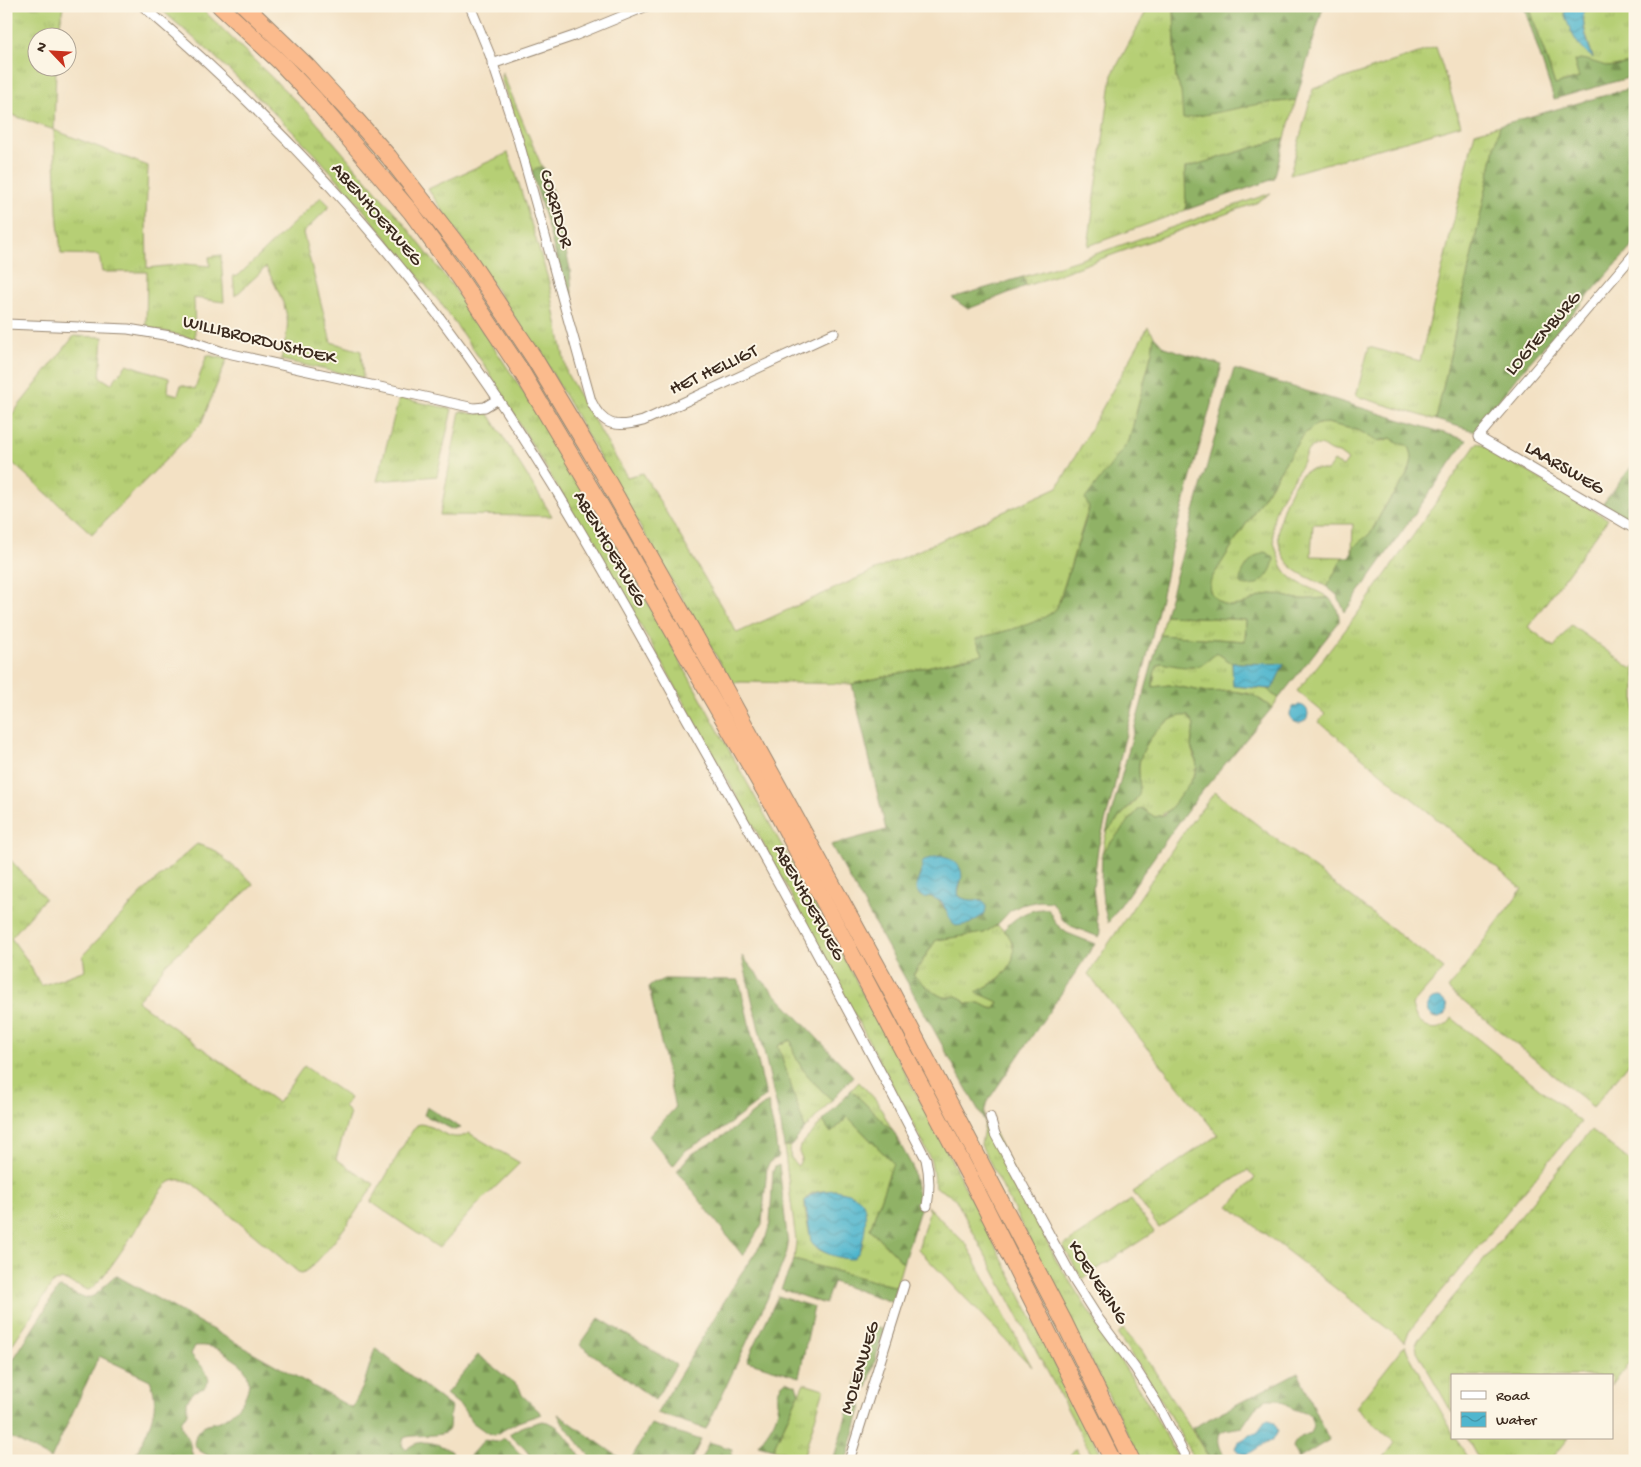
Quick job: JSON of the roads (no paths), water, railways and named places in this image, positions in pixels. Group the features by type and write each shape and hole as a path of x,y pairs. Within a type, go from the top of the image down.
{"highway":[{"path":"220,6 280,62 314,98 411,212 459,278 521,371 602,506 774,807 974,1185 1114,1461"},
{"path":"245,6 307,66 388,157 469,260 534,358 603,473 711,664 892,993 1064,1322 1132,1461"}],"street":[{"name":"ABENHOEFWEG","path":"143,6 208,62 256,108 336,192 410,279 498,399 575,522 834,984 926,1159 930,1176 927,1206"},
{"name":"CORRIDOR","path":"470,6 518,139 591,401 596,412 604,420"},
{"path":"492,64 574,36 646,6"},
{"name":"LOGTENBURG","path":"1478,436 1635,253"},
{"name":"WILLIBRORDUSHOEK","path":"6,324 128,329 182,338 223,352 474,408 485,408 498,399"},
{"name":"HET HELLIGT","path":"604,420 618,425 630,425 643,421 834,333"},
{"name":"LAARSWEG","path":"1478,436 1635,529"},
{"name":"KOEVERING","path":"990,1117 995,1134 1075,1282 1098,1318 1140,1375 1157,1402 1188,1461"},
{"name":"MOLENWEG","path":"849,1461 904,1285"}],"water":[{"path":"1574,6 1584,6 1584,26 1593,58 1574,38 1569,26 1564,12"},
{"path":"1232,663 1284,664 1272,689 1233,686"},
{"path":"1299,705 1305,708 1308,714 1305,720 1299,723 1293,720 1290,714 1293,708"},
{"path":"938,856 948,858 959,867 962,875 958,891 959,896 964,899 979,900 985,903 985,914 969,924 956,926 952,923 942,902 930,896 924,898 917,892 916,886 924,860"},
{"path":"1437,998 1444,1001 1447,1008 1444,1015 1437,1018 1430,1015 1427,1008 1430,1001"},
{"path":"836,1190 858,1197 865,1208 863,1241 857,1255 853,1259 830,1254 819,1249 811,1241 805,1201 815,1193"},
{"path":"1266,1420 1272,1422 1278,1431 1274,1438 1249,1453 1242,1454 1238,1452 1235,1448 1238,1442 1258,1431"}]}
